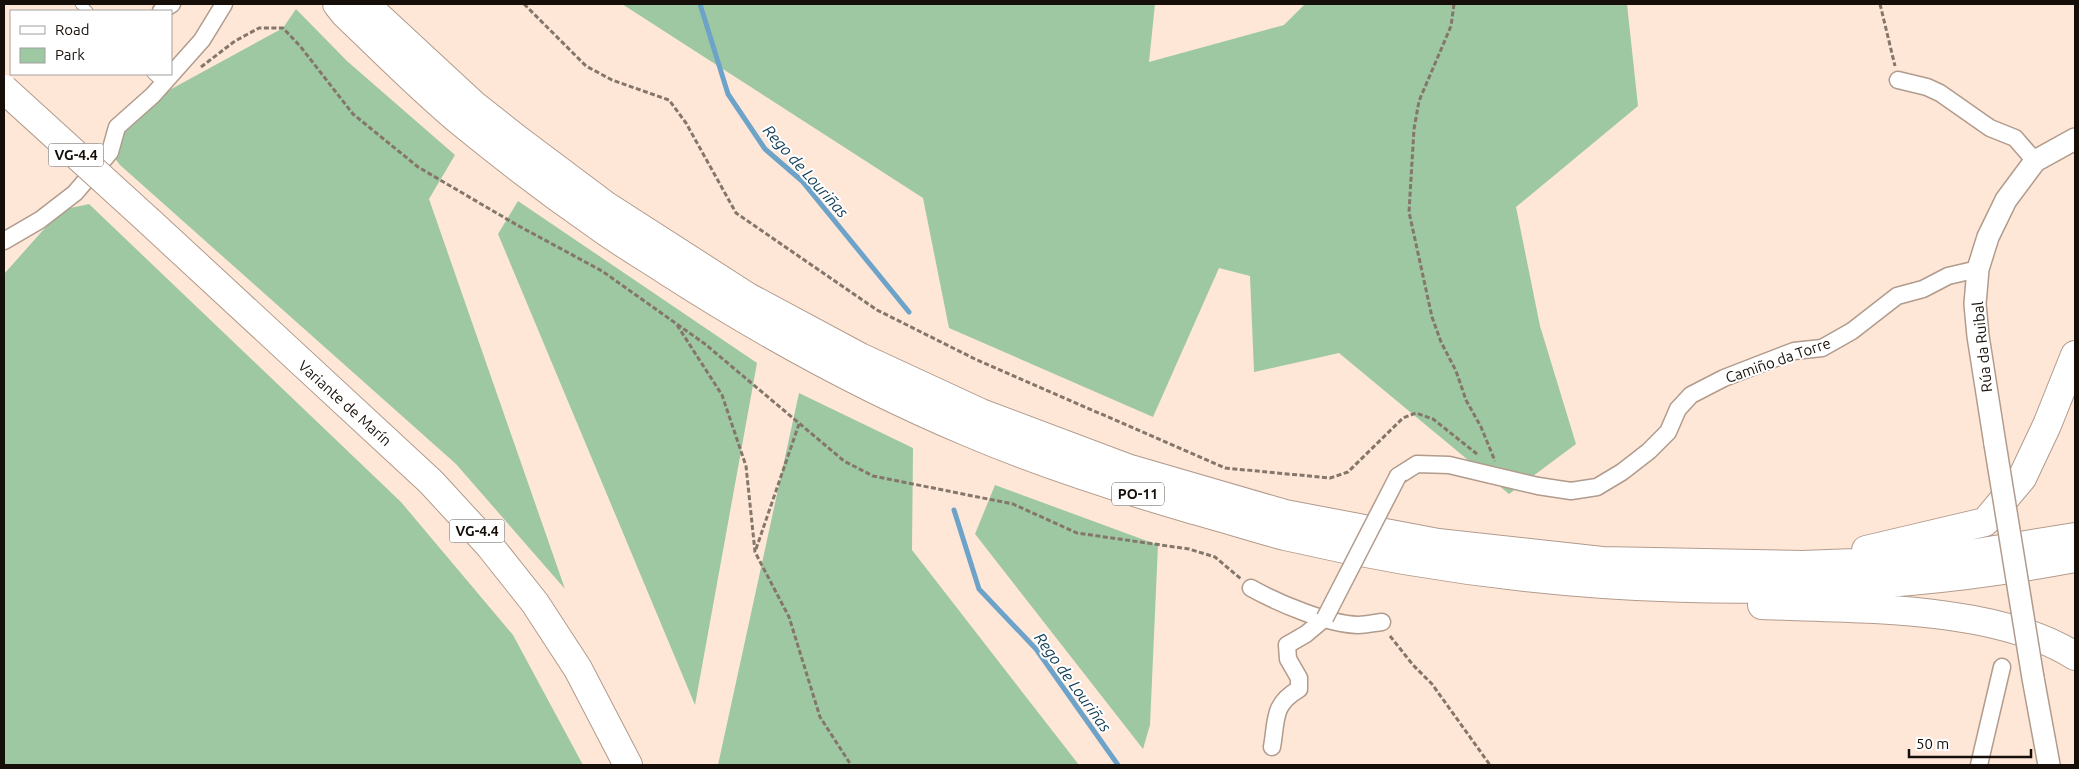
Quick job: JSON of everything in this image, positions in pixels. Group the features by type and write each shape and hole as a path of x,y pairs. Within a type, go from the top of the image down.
{"highway":[{"name":"PO-11","path":"337,4 344,14 460,122 600,228 740,318 849,377 971,434 1122,489 1283,535 1402,560 1588,582 1697,589 1808,588 1933,579 2021,568 2075,558"},
{"name":"PO-11","path":"365,4 474,105 605,205 748,297 860,357 981,413 1130,469 1285,514 1438,544 1602,561 1802,566 1933,560 2075,537"},
{"name":"Variante de Marín","path":"4,89 432,482 489,545 535,603 578,669 628,765"},
{"path":"1802,566 1985,522 2022,478 2047,426 2075,355"},
{"path":"1588,582 1685,602 1893,610 1976,621 2027,633 2075,656"}],"street":[{"path":"172,67 202,40 224,4"},
{"path":"4,241 40,220 75,193 110,152 117,127 158,79"},
{"path":"1898,80 1928,87 1940,93 1990,128 2015,138 2036,161"},
{"name":"Rúa da Ruibal","path":"2049,765 1994,444 1975,304 1978,269 1988,237 2006,200 2036,161 2075,139"},
{"name":"Camiño da Torre","path":"1325,618 1398,476 1417,464 1449,465 1538,486 1571,491 1597,487 1622,472 1661,439 1668,432 1678,409 1691,395 1724,378 1794,352 1822,348 1852,331 1897,296 1923,289 1948,276 1978,269"},
{"path":"1251,588 1268,598 1325,618 1358,625 1382,622"},
{"path":"1272,747 1279,705 1287,697 1299,690 1299,678 1288,659 1288,645 1306,634 1325,618"},
{"path":"1979,765 2002,667"}],"path":[{"path":"524,4 586,66 612,80 669,100 686,123 736,213 877,310 974,359 1225,468 1330,478 1348,472 1403,418 1416,413 1433,419 1482,459"},
{"path":"1454,4 1451,26 1419,101 1414,129 1409,212 1432,317 1441,342 1456,371 1466,400 1492,451 1496,466 1489,462"},
{"path":"1880,4 1898,80"},
{"path":"195,70 259,28 283,28 300,46 354,114 418,167 517,225 602,271 705,344 844,461 872,476 1013,504 1078,533 1188,550 1215,557 1251,588"},
{"path":"675,323 722,395 746,466 755,552 789,617 820,717 851,765"},
{"path":"755,552 799,424"},
{"path":"1382,622 1393,640 1432,684 1490,765"}],"green space":[{"path":"622,4 1155,4 1149,62 1284,25 1305,4 1627,4 1638,106 1516,207 1540,326 1576,444 1509,494 1339,353 1254,372 1250,276 1219,268 1153,417 949,328 923,198"},
{"path":"296,9 347,61 455,155 429,199 565,589 456,464 120,165 110,152 142,105 283,28"},
{"path":"518,201 757,363 695,705 498,234"},
{"path":"89,204 401,502 513,635 583,765 4,765 4,274 61,210"},
{"path":"799,393 913,448 912,550 1079,765 718,765"},
{"path":"995,485 1158,545 1150,725 1143,749 975,534"}],"waterway":[{"name":"Rego de Louriñas","path":"700,4 728,94 765,149 802,181 909,312"},
{"name":"Rego de Louriñas","path":"954,510 979,589 1036,649 1118,765"}]}
